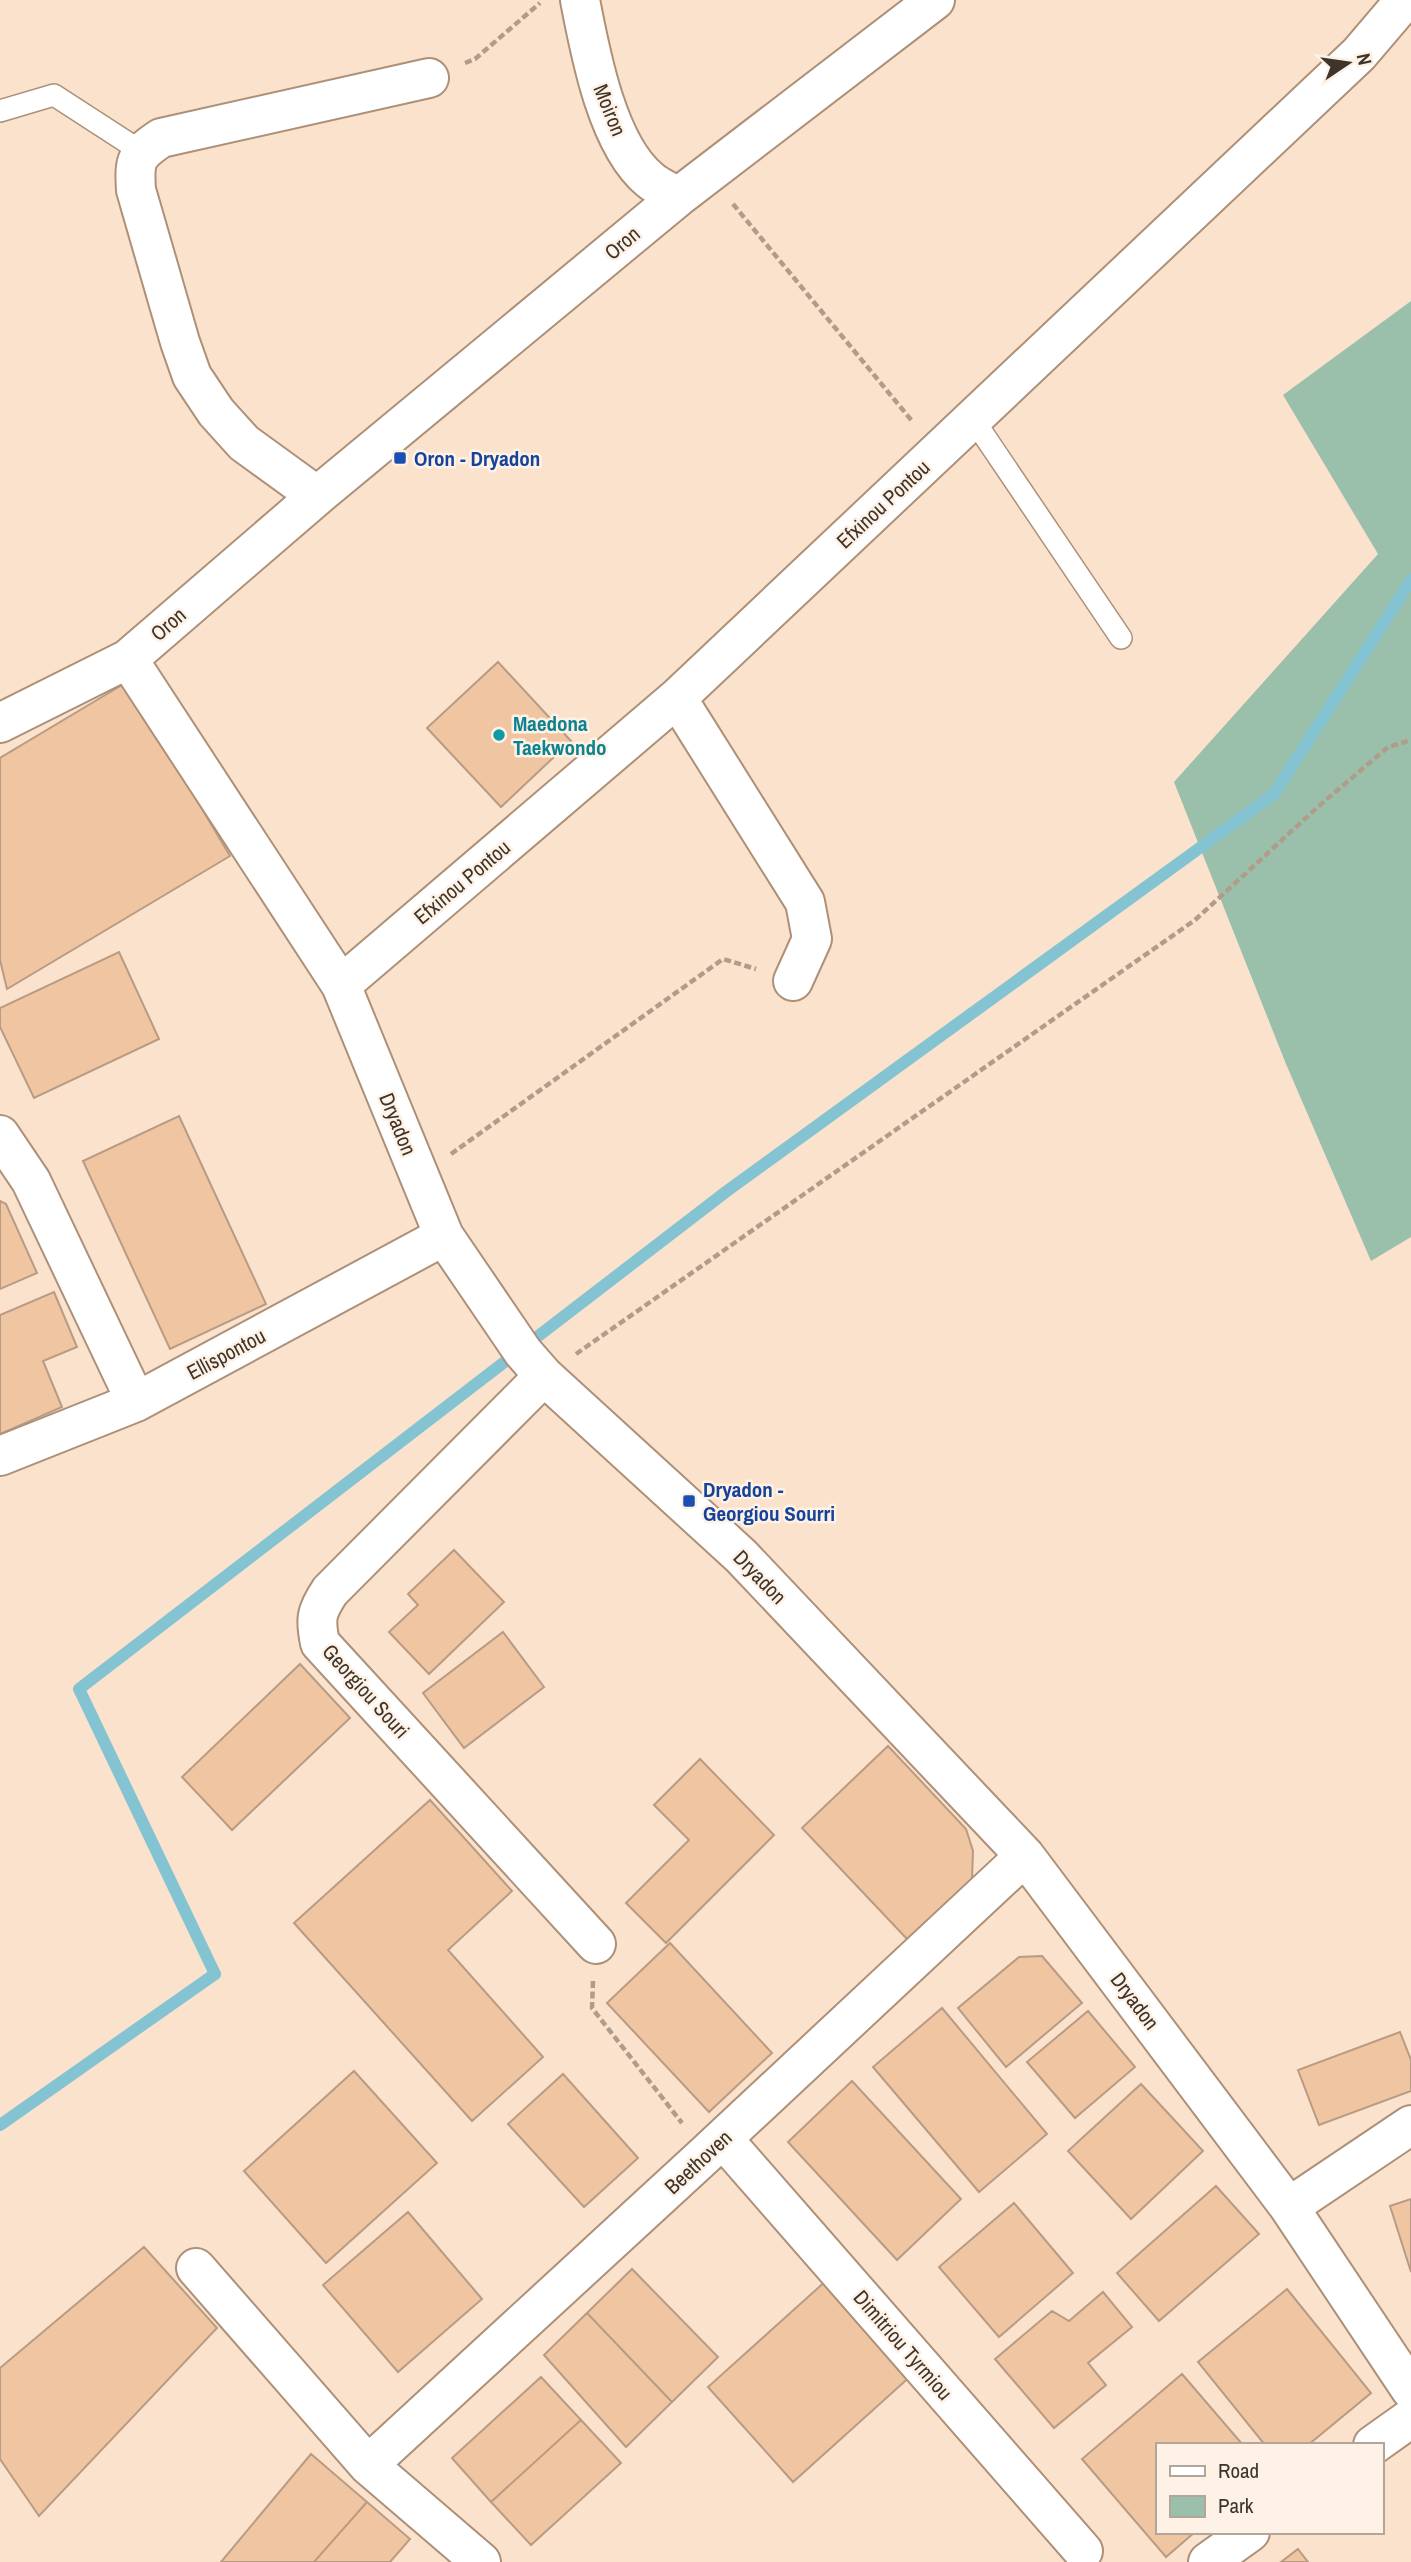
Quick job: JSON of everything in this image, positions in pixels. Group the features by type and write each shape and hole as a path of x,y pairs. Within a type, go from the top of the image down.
{"street":[{"name":"Moiron","path":"580,0 594,71 629,157 649,180 678,197"},
{"name":"Oron","path":"0,723 128,659 317,496 678,197 935,0"},
{"name":"Efxinou Pontou","path":"341,985 677,698 1359,54 1405,0"},
{"path":"317,496 244,443 216,412 192,376 136,190 135,169 142,152 161,138 429,78"},
{"name":"Dryadon","path":"128,659 341,985 444,1236 534,1364 741,1556 1025,1856 1289,2207 1411,2390"},
{"path":"677,698 805,902 812,939 793,981"},
{"path":"0,1135 31,1181 136,1402"},
{"name":"Ellispontou","path":"0,1456 136,1402 444,1236"},
{"name":"Georgiou Souri","path":"534,1364 330,1591 318,1609 317,1626 320,1643 596,1944"},
{"name":"Beethoven","path":"368,2465 1025,1856"},
{"path":"1289,2207 1411,2125"},
{"name":"Dimitriou Tyrmiou","path":"715,2146 1083,2551"},
{"path":"196,2268 368,2465 481,2562"},
{"path":"1376,2443 1411,2418"},
{"path":"1208,2562 1247,2534"}],"lane":[{"path":"0,110 54,95 142,152"},
{"path":"973,419 1121,638"}],"path":[{"path":"429,78 475,59 544,0"},
{"path":"708,173 938,452"},
{"path":"534,1364 1195,920 1320,805 1388,747 1411,740"},
{"path":"419,1177 723,958 793,981"},
{"path":"596,1944 592,2008 715,2146"}],"green space":[{"path":"1411,301 1411,1237 1371,1261 1286,1064 1174,782 1378,554 1283,395"}],"building":[{"name":"Maedona Taekwondo","path":"498,662 571,741 501,807 427,728"},
{"path":"127,682 230,856 7,989 0,960 0,758"},
{"path":"119,952 159,1039 34,1098 0,1027 0,1008"},
{"path":"179,1116 266,1304 170,1349 83,1161"},
{"path":"0,1201 6,1204 37,1273 0,1289"},
{"path":"54,1292 77,1347 43,1361 62,1407 0,1434 0,1315"},
{"path":"454,1550 504,1602 429,1674 389,1632 418,1605 408,1594"},
{"path":"503,1632 544,1687 464,1748 423,1693"},
{"path":"300,1664 350,1718 232,1830 182,1777"},
{"path":"888,1746 966,1829 973,1851 972,1879 908,1940 802,1828"},
{"path":"700,1759 774,1835 666,1943 626,1903 689,1840 654,1805"},
{"path":"430,1800 512,1891 448,1950 543,2057 472,2121 294,1923"},
{"path":"670,1943 772,2053 709,2112 607,2003"},
{"path":"1042,1956 1082,2003 1006,2067 958,2008 1019,1957"},
{"path":"942,2008 1047,2134 979,2192 873,2067"},
{"path":"1088,2011 1135,2067 1075,2118 1027,2062"},
{"path":"1400,2032 1411,2060 1411,2091 1319,2125 1298,2070"},
{"path":"354,2071 437,2163 326,2263 244,2171"},
{"path":"563,2074 638,2158 584,2207 508,2124"},
{"path":"852,2081 961,2199 897,2260 788,2142"},
{"path":"1141,2084 1203,2151 1131,2219 1068,2151"},
{"path":"1216,2186 1259,2234 1159,2321 1117,2273"},
{"path":"1411,2199 1411,2272 1390,2206"},
{"path":"1014,2203 1073,2273 999,2337 939,2267"},
{"path":"408,2212 482,2299 398,2372 323,2285"},
{"path":"144,2247 217,2328 39,2516 0,2459 0,2368"},
{"path":"632,2269 718,2357 672,2402 587,2313"},
{"path":"828,2279 913,2374 793,2482 708,2387"},
{"path":"1287,2289 1371,2393 1310,2443 1263,2443 1198,2362"},
{"path":"1103,2292 1132,2327 1088,2363 1106,2385 1054,2428 995,2359 1052,2311 1069,2321"},
{"path":"587,2313 672,2402 626,2447 544,2355"},
{"path":"1182,2374 1241,2443 1156,2443 1156,2534 1193,2534 1166,2557 1082,2459"},
{"path":"541,2377 581,2420 491,2502 452,2458"},
{"path":"581,2420 621,2463 531,2545 491,2502"},
{"path":"311,2454 367,2502 314,2562 221,2562"},
{"path":"367,2502 410,2539 390,2562 314,2562"},
{"path":"1298,2549 1308,2562 1281,2562"}],"waterway":[{"path":"0,2125 215,1974 79,1689 727,1191 1274,794 1411,580"}],"place":[{"name":"Oron - Dryadon","path":"400,458"},
{"name":"Maedona Taekwondo","path":"499,735"},
{"name":"Dryadon - Georgiou Sourri","path":"689,1501"}]}
